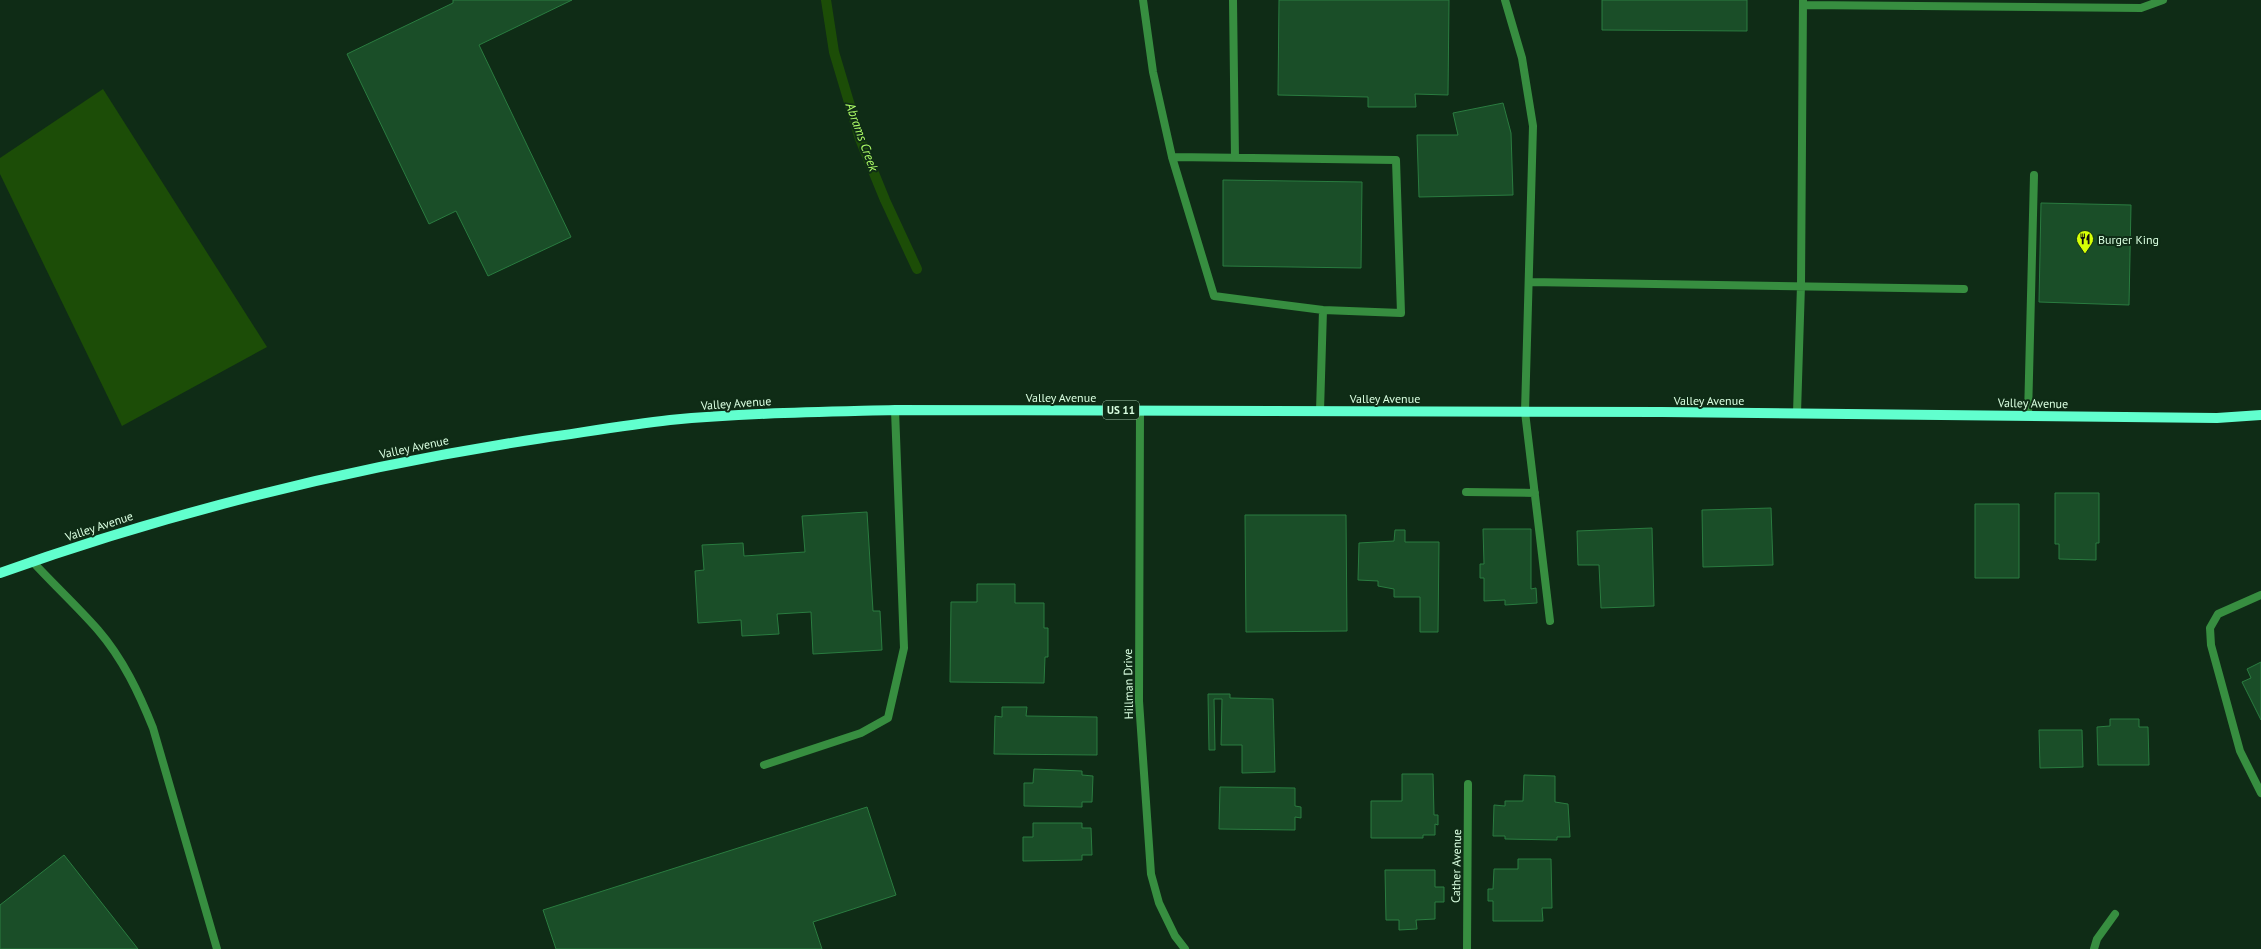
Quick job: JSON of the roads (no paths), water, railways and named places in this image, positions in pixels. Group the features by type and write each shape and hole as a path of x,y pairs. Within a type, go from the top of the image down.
{"main road":[{"name":"Valley Avenue","path":"0,573 32,561 203,509 399,462 460,450 670,420 806,412 895,410 1797,413 2216,418 2261,415"}],"street":[{"path":"1143,0 1153,72 1172,157 1214,296 1323,310 1401,312 1396,160 1172,157"},
{"path":"1233,0 1235,158"},
{"path":"1505,0 1522,58 1533,126 1525,412 1550,621"},
{"path":"1797,413 1801,285 1803,2 2141,8 2163,0"},
{"path":"2028,416 2034,175"},
{"path":"1529,282 1801,285 1964,289"},
{"path":"1320,411 1323,310"},
{"path":"764,765 861,733 888,718 904,648 895,410"},
{"name":"Hillman Drive","path":"1140,410 1140,701 1151,874 1159,903 1175,936 1185,949"},
{"path":"1466,492 1535,493"},
{"path":"32,561 98,630 125,668 139,693 153,728 217,949"},
{"path":"2261,595 2218,614 2210,628 2210,645 2240,751 2261,794"},
{"path":"2246,763 2261,781"},
{"name":"Cather Avenue","path":"1467,949 1468,784"},
{"path":"2094,949 2097,939 2115,914"}],"waterway":[{"name":"Abrams Creek","path":"826,0 834,52 860,139 885,200 917,269"}],"place":[{"name":"Burger King","path":"2085,254"}]}
